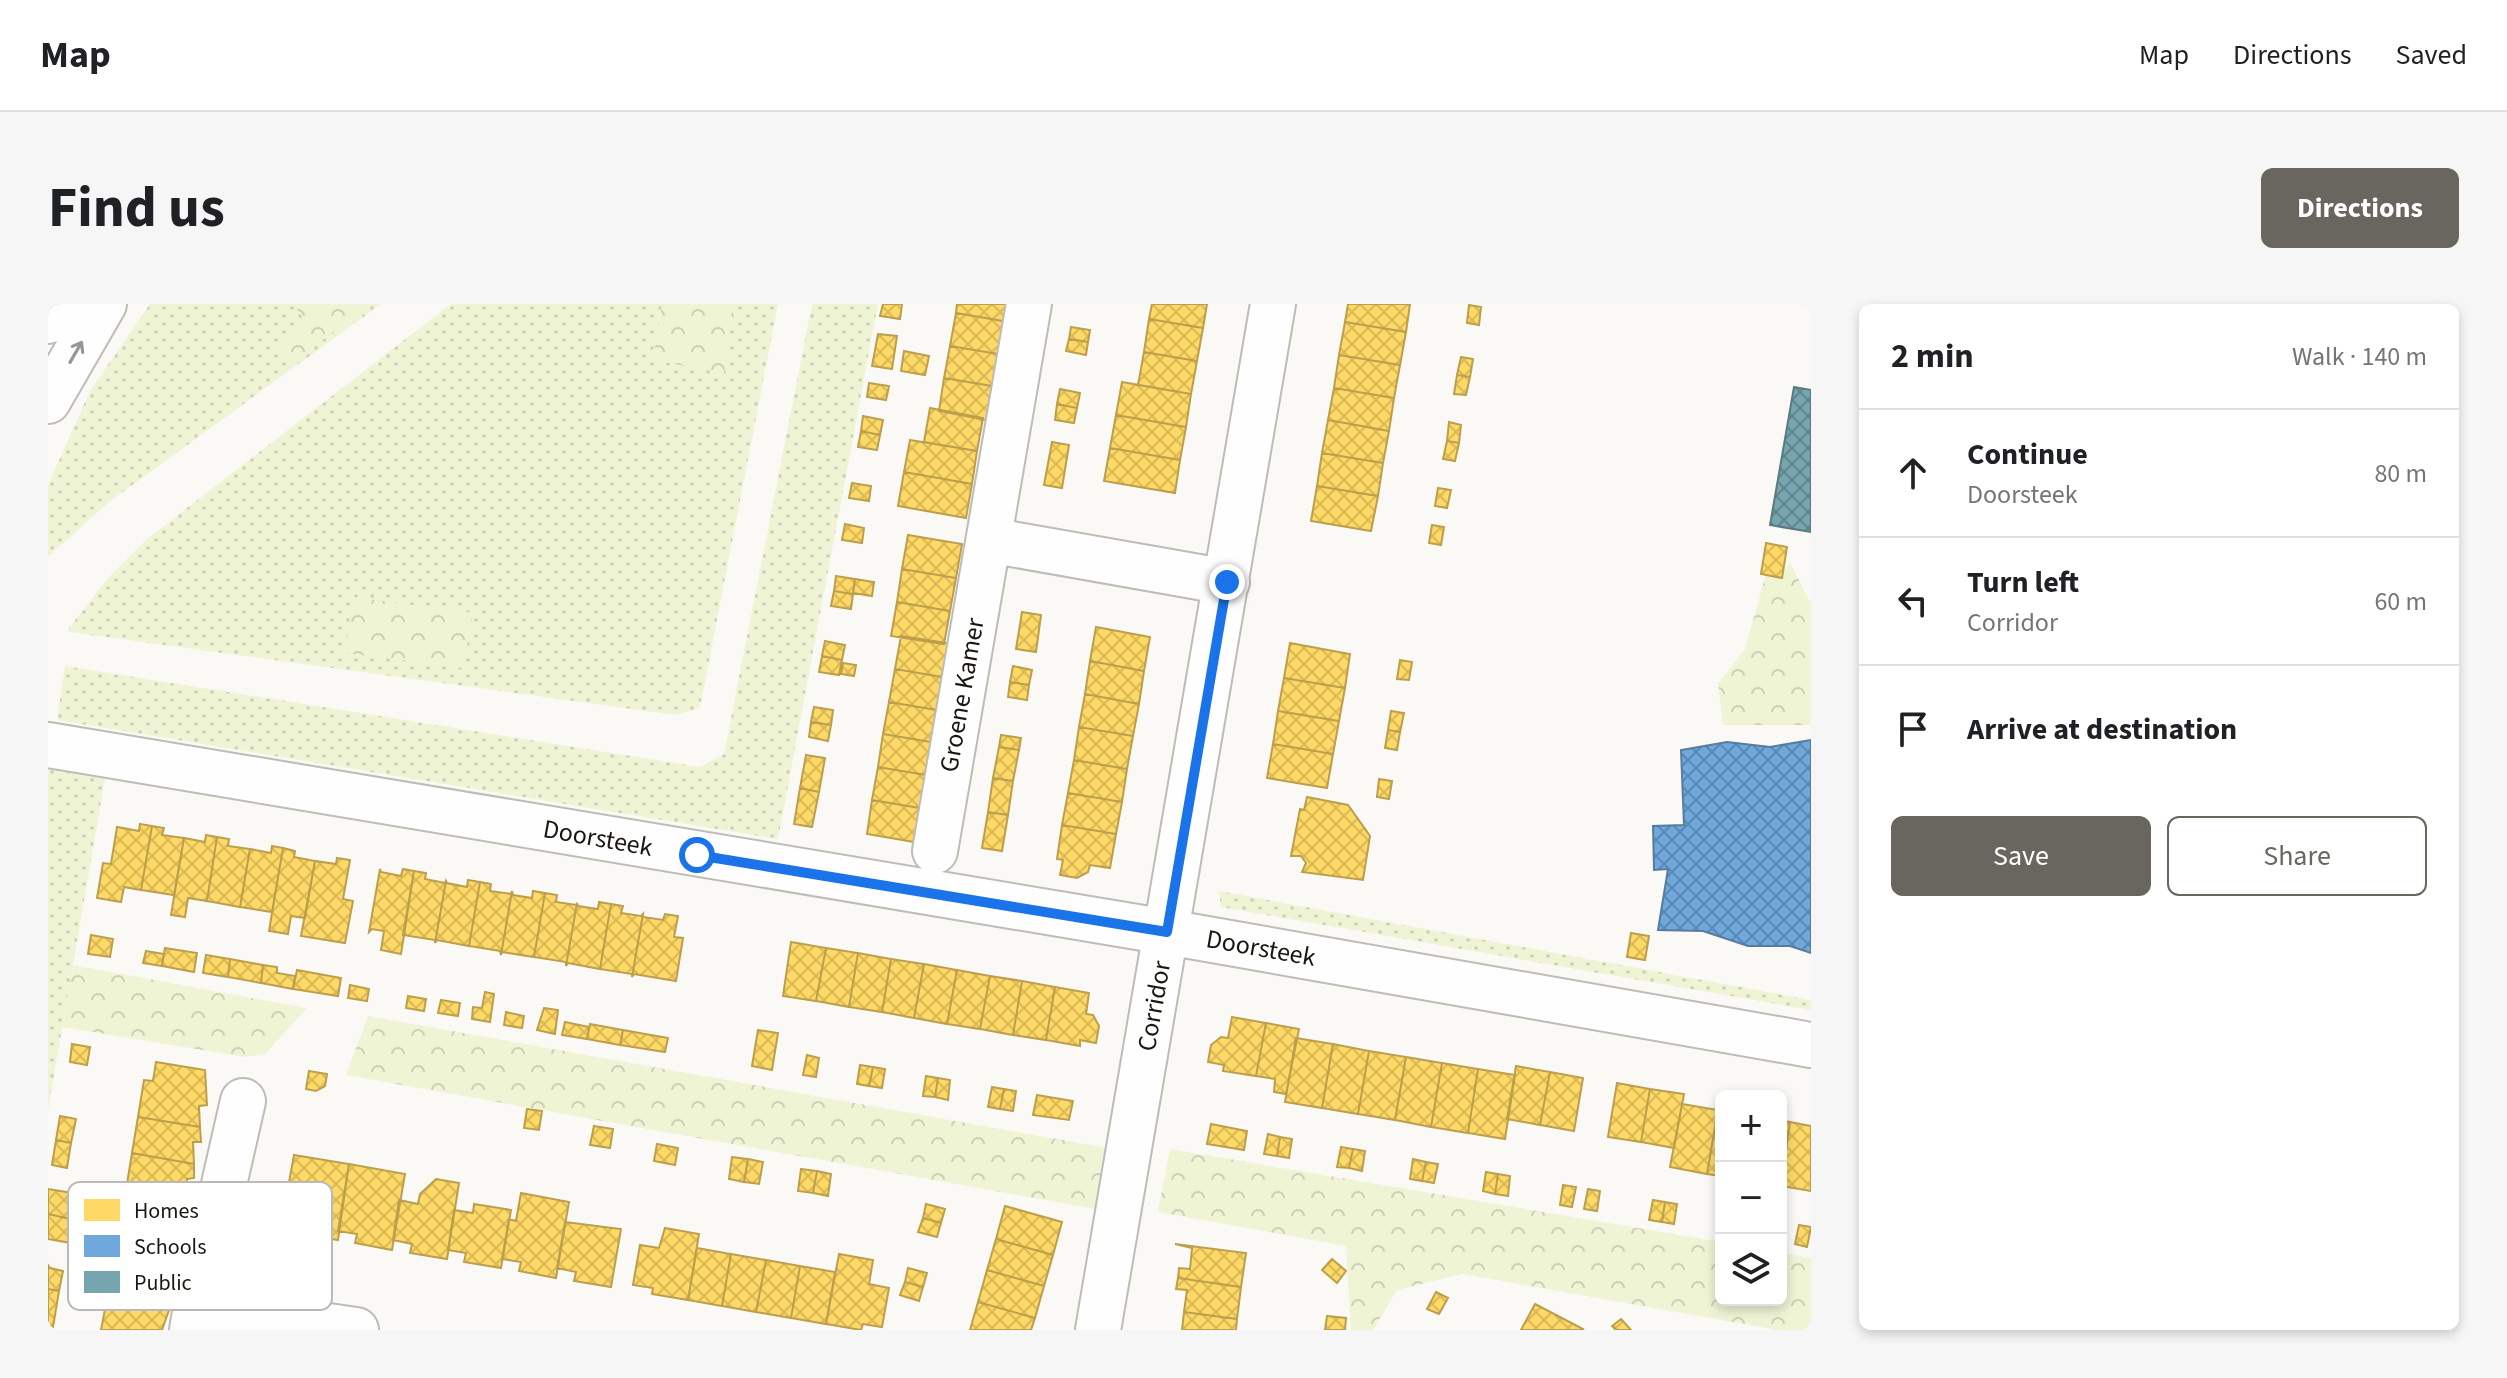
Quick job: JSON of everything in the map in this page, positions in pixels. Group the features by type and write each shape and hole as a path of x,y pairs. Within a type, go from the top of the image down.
{"street":[{"path":"48,321 58,304"},
{"path":"48,401 104,304"},
{"name":"Groene Kamer","path":"935,851 1029,304"},
{"name":"Corridor","path":"1098,1330 1273,304"},
{"path":"989,540 1227,582"},
{"name":"Doorsteek","path":"48,745 1167,932 1811,1045"},
{"path":"225,1182 243,1101"},
{"path":"194,1318 356,1330"}],"green space":[{"path":"150,304 381,304 109,502 48,557 48,485 90,391"},
{"path":"293,304 372,304 290,364 274,346 304,319"},
{"path":"451,304 778,304 700,708 676,715 69,632 108,578 147,539"},
{"path":"662,304 734,304 724,373 653,360"},
{"path":"812,304 878,304 778,839 57,720 65,666 700,767 724,754"},
{"path":"1790,563 1811,603 1811,725 1723,725 1718,684 1745,649 1766,574 1779,578"},
{"path":"353,597 473,613 463,668 345,653"},
{"path":"48,762 106,773 48,1110"},
{"path":"1219,891 1811,1000 1811,1010 1221,907"},
{"path":"73,965 307,1008 265,1054 245,1057 62,1027"},
{"path":"368,1016 1118,1150 1107,1211 346,1075"},
{"path":"1170,1149 1715,1241 1715,1306 1787,1306 1787,1254 1811,1258 1811,1330 1778,1330 1462,1274 1397,1290 1373,1330 1351,1330 1346,1246 1158,1212"}],"building: Homes":[{"path":"883,304 902,304 900,319 880,316"},
{"path":"957,304 1012,304 1009,322 956,313"},
{"path":"1152,304 1207,304 1203,328 1149,319"},
{"path":"1348,304 1410,304 1406,332 1345,322"},
{"path":"1469,305 1481,307 1479,325 1467,323"},
{"path":"956,313 1009,322 1004,355 950,346"},
{"path":"1149,319 1203,328 1197,361 1144,352"},
{"path":"1345,322 1406,332 1400,365 1339,355"},
{"path":"1071,327 1090,330 1088,342 1069,339"},
{"path":"878,334 897,336 892,369 872,366"},
{"path":"1069,339 1088,342 1086,355 1066,351"},
{"path":"950,346 1004,355 998,387 944,378"},
{"path":"904,351 929,356 925,375 901,371"},
{"path":"1144,352 1197,361 1191,394 1138,385"},
{"path":"1339,355 1400,365 1394,398 1334,388"},
{"path":"1461,357 1473,359 1470,377 1457,375"},
{"path":"1457,375 1470,377 1466,395 1454,394"},
{"path":"944,378 998,387 992,421 939,411"},
{"path":"1122,382 1191,394 1186,427 1116,415"},
{"path":"869,383 889,386 886,400 867,397"},
{"path":"1334,388 1394,398 1389,431 1328,420"},
{"path":"1060,389 1080,393 1077,408 1057,404"},
{"path":"1057,404 1077,408 1074,423 1055,420"},
{"path":"930,408 983,418 977,451 924,442"},
{"path":"1116,415 1186,427 1180,460 1110,448"},
{"path":"863,416 883,420 880,435 861,431"},
{"path":"1328,420 1389,431 1383,463 1322,453"},
{"path":"1449,422 1461,425 1459,443 1447,441"},
{"path":"861,431 880,435 877,450 858,447"},
{"path":"910,440 977,451 972,484 904,472"},
{"path":"1447,441 1459,443 1455,461 1443,459"},
{"path":"1052,442 1069,445 1062,488 1044,485"},
{"path":"1110,448 1180,460 1175,493 1104,481"},
{"path":"1322,453 1383,463 1378,496 1317,486"},
{"path":"904,472 972,484 966,518 898,506"},
{"path":"852,483 871,486 869,501 849,498"},
{"path":"1317,486 1378,496 1371,531 1311,521"},
{"path":"1438,488 1451,490 1447,508 1435,506"},
{"path":"845,524 864,528 862,543 842,540"},
{"path":"1432,525 1444,527 1441,545 1429,543"},
{"path":"908,535 962,544 956,578 902,569"},
{"path":"1766,543 1787,547 1782,578 1761,574"},
{"path":"902,569 956,578 950,611 897,602"},
{"path":"836,576 855,579 853,594 834,591"},
{"path":"855,579 874,582 872,596 853,593"},
{"path":"834,591 853,594 851,609 831,606"},
{"path":"897,602 950,611 944,644 891,636"},
{"path":"1022,612 1041,615 1036,652 1016,649"},
{"path":"1096,627 1150,637 1144,671 1090,661"},
{"path":"901,636 954,644 948,678 895,669"},
{"path":"825,641 845,645 842,660 822,656"},
{"path":"1290,643 1350,654 1345,688 1284,678"},
{"path":"822,656 842,660 839,675 819,672"},
{"path":"1400,660 1412,662 1409,680 1397,679"},
{"path":"1090,661 1144,671 1139,704 1085,694"},
{"path":"843,663 856,665 854,676 841,674"},
{"path":"1013,666 1032,670 1029,685 1010,682"},
{"path":"895,669 948,678 943,711 889,702"},
{"path":"1284,678 1345,688 1339,721 1278,711"},
{"path":"1010,682 1029,685 1027,700 1008,697"},
{"path":"1085,694 1139,704 1133,736 1079,727"},
{"path":"889,702 943,711 937,743 883,734"},
{"path":"814,707 833,710 831,725 811,722"},
{"path":"1278,711 1339,721 1333,754 1273,744"},
{"path":"1391,711 1404,713 1400,732 1388,730"},
{"path":"811,722 831,725 828,741 809,737"},
{"path":"1079,727 1133,736 1127,769 1074,760"},
{"path":"1388,730 1400,732 1397,750 1385,748"},
{"path":"883,734 937,743 932,776 878,767"},
{"path":"1001,735 1021,738 1019,750 999,747"},
{"path":"1273,744 1333,754 1327,788 1267,778"},
{"path":"999,747 1019,750 1013,781 993,778"},
{"path":"806,755 825,758 819,792 800,788"},
{"path":"1074,760 1127,769 1122,802 1068,793"},
{"path":"878,767 932,776 926,809 872,800"},
{"path":"993,778 1013,781 1008,815 988,812"},
{"path":"1379,779 1392,781 1389,799 1377,797"},
{"path":"800,788 819,792 812,827 794,824"},
{"path":"1068,793 1122,802 1116,834 1062,825"},
{"path":"1307,797 1348,805 1370,836 1363,880 1302,872 1306,863 1301,856 1291,856 1300,809 1304,810"},
{"path":"872,800 926,809 920,843 867,834"},
{"path":"988,812 1008,815 1002,851 982,848"},
{"path":"140,824 152,826 141,890 124,887 121,902 97,898 103,863 111,864 117,827 139,831"},
{"path":"1062,825 1116,834 1110,868 1090,865 1088,872 1077,878 1060,875 1063,860 1057,859"},
{"path":"152,826 164,828 162,835 184,838 174,895 141,890"},
{"path":"206,835 217,837 207,901 188,898 185,917 171,915 184,838 205,842"},
{"path":"217,837 229,839 228,846 250,849 240,907 207,901"},
{"path":"272,846 283,848 272,912 240,907 250,849 271,853"},
{"path":"283,848 295,851 294,857 315,861 305,918 291,916 288,934 269,931"},
{"path":"337,858 350,860 343,899 353,901 345,943 301,936 315,861 336,864"},
{"path":"380,869 381,872 401,876 403,869 414,871 401,954 381,950 384,931 372,929 369,932"},
{"path":"414,871 426,873 425,879 446,881 435,943 435,940 403,935"},
{"path":"468,880 480,882 469,946 437,940 435,943 446,881 467,887"},
{"path":"480,882 491,884 490,891 511,894 512,891 501,955 500,951 469,946"},
{"path":"512,891 513,895 532,898 533,891 545,893 534,957 502,952 501,955"},
{"path":"545,893 557,895 556,902 577,903 566,966 566,962 534,957"},
{"path":"599,902 611,904 600,969 568,963 566,966 577,903 578,906 598,909"},
{"path":"611,904 623,906 621,913 643,914 632,977 632,974 600,969"},
{"path":"643,914 643,917 663,920 665,914 678,916 674,937 683,938 676,981 634,974 632,977"},
{"path":"1631,933 1649,936 1645,960 1627,957"},
{"path":"91,935 113,939 110,957 88,954"},
{"path":"791,942 826,948 816,1001 783,996"},
{"path":"165,948 197,953 194,972 162,966"},
{"path":"826,948 858,953 849,1007 816,1001"},
{"path":"146,951 164,954 162,966 143,963"},
{"path":"858,953 891,959 882,1012 849,1007"},
{"path":"206,955 230,959 228,977 203,973"},
{"path":"230,959 263,965 261,983 228,977"},
{"path":"891,959 924,964 914,1018 882,1012"},
{"path":"924,964 957,970 947,1024 914,1018"},
{"path":"263,965 277,967 277,973 295,976 293,989 261,983"},
{"path":"297,970 341,978 338,996 293,989"},
{"path":"957,970 990,976 980,1029 947,1024"},
{"path":"990,976 1022,981 1013,1035 980,1029"},
{"path":"1022,981 1055,987 1046,1040 1013,1035"},
{"path":"350,985 369,989 367,1001 348,998"},
{"path":"1055,987 1089,993 1086,1014 1093,1015 1099,1026 1096,1043 1080,1040 1080,1046 1046,1040"},
{"path":"485,992 494,994 490,1022 472,1019 473,1007 482,1008"},
{"path":"408,996 426,999 424,1011 406,1008"},
{"path":"441,1000 460,1003 458,1016 438,1013"},
{"path":"544,1008 558,1010 555,1034 537,1030"},
{"path":"506,1012 524,1016 522,1028 504,1025"},
{"path":"1232,1017 1266,1023 1256,1076 1223,1071 1224,1065 1208,1062 1211,1045 1221,1037 1228,1038"},
{"path":"565,1022 589,1027 587,1039 562,1035"},
{"path":"1266,1023 1299,1029 1286,1094 1274,1092 1275,1079 1256,1076"},
{"path":"590,1024 623,1030 620,1045 587,1039"},
{"path":"623,1030 668,1038 665,1052 620,1045"},
{"path":"758,1030 778,1033 772,1070 752,1066"},
{"path":"1296,1038 1333,1044 1322,1108 1285,1102"},
{"path":"72,1044 90,1047 87,1065 70,1062"},
{"path":"1333,1044 1369,1051 1358,1114 1322,1108"},
{"path":"1369,1051 1406,1057 1395,1120 1358,1114"},
{"path":"807,1055 819,1058 816,1077 803,1075"},
{"path":"1406,1057 1442,1063 1431,1127 1395,1120"},
{"path":"156,1062 205,1070 207,1105 199,1106 200,1127 138,1117 144,1080 153,1081"},
{"path":"1442,1063 1478,1069 1468,1133 1431,1127"},
{"path":"860,1065 873,1067 869,1086 857,1084"},
{"path":"1516,1066 1550,1072 1540,1125 1507,1119"},
{"path":"873,1067 885,1069 882,1088 869,1086"},
{"path":"1478,1069 1515,1075 1505,1139 1468,1133"},
{"path":"309,1071 327,1074 325,1086 316,1091 306,1089"},
{"path":"1550,1072 1583,1078 1574,1131 1540,1125"},
{"path":"926,1076 938,1078 935,1097 923,1096"},
{"path":"938,1078 950,1080 948,1100 935,1097"},
{"path":"1617,1083 1650,1089 1641,1142 1608,1137"},
{"path":"992,1087 1004,1089 1000,1109 988,1107"},
{"path":"1004,1089 1016,1091 1013,1111 1000,1109"},
{"path":"1650,1089 1684,1094 1674,1148 1641,1142"},
{"path":"1037,1095 1073,1101 1069,1120 1033,1115"},
{"path":"1682,1104 1715,1110 1707,1174 1670,1167"},
{"path":"527,1109 542,1111 539,1130 524,1128"},
{"path":"60,1116 76,1119 71,1143 56,1140"},
{"path":"138,1117 200,1127 201,1142 193,1142 194,1164 132,1153"},
{"path":"1790,1122 1811,1126 1811,1191 1787,1187"},
{"path":"1211,1124 1247,1131 1244,1150 1207,1144"},
{"path":"594,1126 613,1129 610,1148 590,1145"},
{"path":"1715,1127 1715,1175 1707,1174"},
{"path":"1268,1134 1280,1137 1277,1156 1264,1154"},
{"path":"1280,1137 1292,1139 1289,1158 1277,1156"},
{"path":"56,1140 71,1143 67,1168 52,1165"},
{"path":"657,1144 678,1148 675,1165 654,1161"},
{"path":"1341,1147 1353,1149 1349,1168 1337,1167"},
{"path":"1353,1149 1365,1151 1362,1171 1349,1168"},
{"path":"132,1153 194,1164 194,1178 187,1179 187,1182 127,1182"},
{"path":"294,1155 349,1164 338,1240 332,1239 332,1182 289,1182"},
{"path":"732,1157 748,1159 744,1182 729,1179"},
{"path":"748,1159 763,1162 759,1184 744,1182"},
{"path":"1413,1159 1426,1162 1422,1181 1410,1179"},
{"path":"1426,1162 1438,1164 1434,1183 1422,1181"},
{"path":"349,1164 405,1174 392,1250 355,1243 357,1234 338,1231"},
{"path":"801,1169 817,1171 813,1193 798,1191"},
{"path":"817,1171 831,1174 828,1196 813,1193"},
{"path":"1486,1172 1498,1174 1495,1194 1483,1191"},
{"path":"1498,1174 1510,1176 1508,1196 1495,1194"},
{"path":"436,1179 459,1183 447,1259 410,1253 412,1244 393,1240 399,1200 418,1204 420,1194"},
{"path":"1563,1185 1576,1187 1572,1207 1560,1205"},
{"path":"48,1189 68,1192 68,1218 48,1214"},
{"path":"1588,1189 1600,1191 1597,1211 1584,1209"},
{"path":"521,1193 569,1202 556,1278 519,1271 521,1262 502,1259 509,1219 516,1221"},
{"path":"1653,1200 1665,1202 1662,1222 1649,1220"},
{"path":"1665,1202 1677,1204 1674,1224 1662,1222"},
{"path":"474,1204 511,1210 501,1268 464,1262 466,1253 448,1250 454,1210 473,1213"},
{"path":"926,1204 945,1209 941,1223 923,1218"},
{"path":"1005,1206 1062,1222 1053,1255 996,1239"},
{"path":"48,1214 68,1218 68,1242 48,1239"},
{"path":"923,1218 941,1223 937,1237 918,1232"},
{"path":"565,1222 621,1229 611,1287 574,1281 576,1272 557,1268"},
{"path":"1799,1225 1811,1227 1807,1247 1795,1244"},
{"path":"665,1228 699,1234 688,1300 652,1294 653,1288 633,1285 640,1245 659,1248"},
{"path":"996,1239 1053,1255 1044,1286 987,1270"},
{"path":"1175,1244 1246,1253 1241,1287 1178,1278 1179,1268 1190,1269 1192,1248"},
{"path":"697,1248 731,1254 722,1306 688,1300"},
{"path":"731,1254 766,1260 756,1312 722,1306"},
{"path":"839,1254 873,1260 869,1284 889,1288 882,1327 863,1324 861,1330 826,1324"},
{"path":"1332,1259 1346,1271 1337,1283 1322,1270"},
{"path":"766,1260 800,1266 791,1318 756,1312"},
{"path":"48,1265 63,1271 59,1291 48,1289"},
{"path":"800,1266 835,1272 826,1324 791,1318"},
{"path":"908,1268 927,1273 923,1287 905,1282"},
{"path":"987,1270 1044,1286 1035,1318 978,1302"},
{"path":"1178,1278 1241,1287 1237,1319 1184,1312 1187,1290 1176,1289"},
{"path":"905,1282 923,1287 919,1301 900,1295"},
{"path":"48,1289 59,1291 53,1327 48,1326"},
{"path":"1436,1292 1448,1298 1439,1314 1427,1309"},
{"path":"978,1302 1035,1318 1031,1330 970,1330"},
{"path":"1535,1304 1583,1329 1521,1330"},
{"path":"105,1310 169,1310 162,1330 101,1330"},
{"path":"1184,1312 1237,1319 1236,1330 1182,1330"},
{"path":"1327,1316 1346,1318 1345,1330 1325,1330"},
{"path":"1621,1319 1631,1330 1616,1330 1612,1326"}],"building: Schools":[{"path":"1811,740 1811,953 1790,946 1748,946 1703,931 1658,930 1668,869 1654,870 1653,826 1684,825 1681,750 1727,742 1770,747"}],"building: Public":[{"path":"1794,387 1811,390 1811,532 1770,525"}],"route":[{"path":"697,855 1167,932 1227,582"}]}
